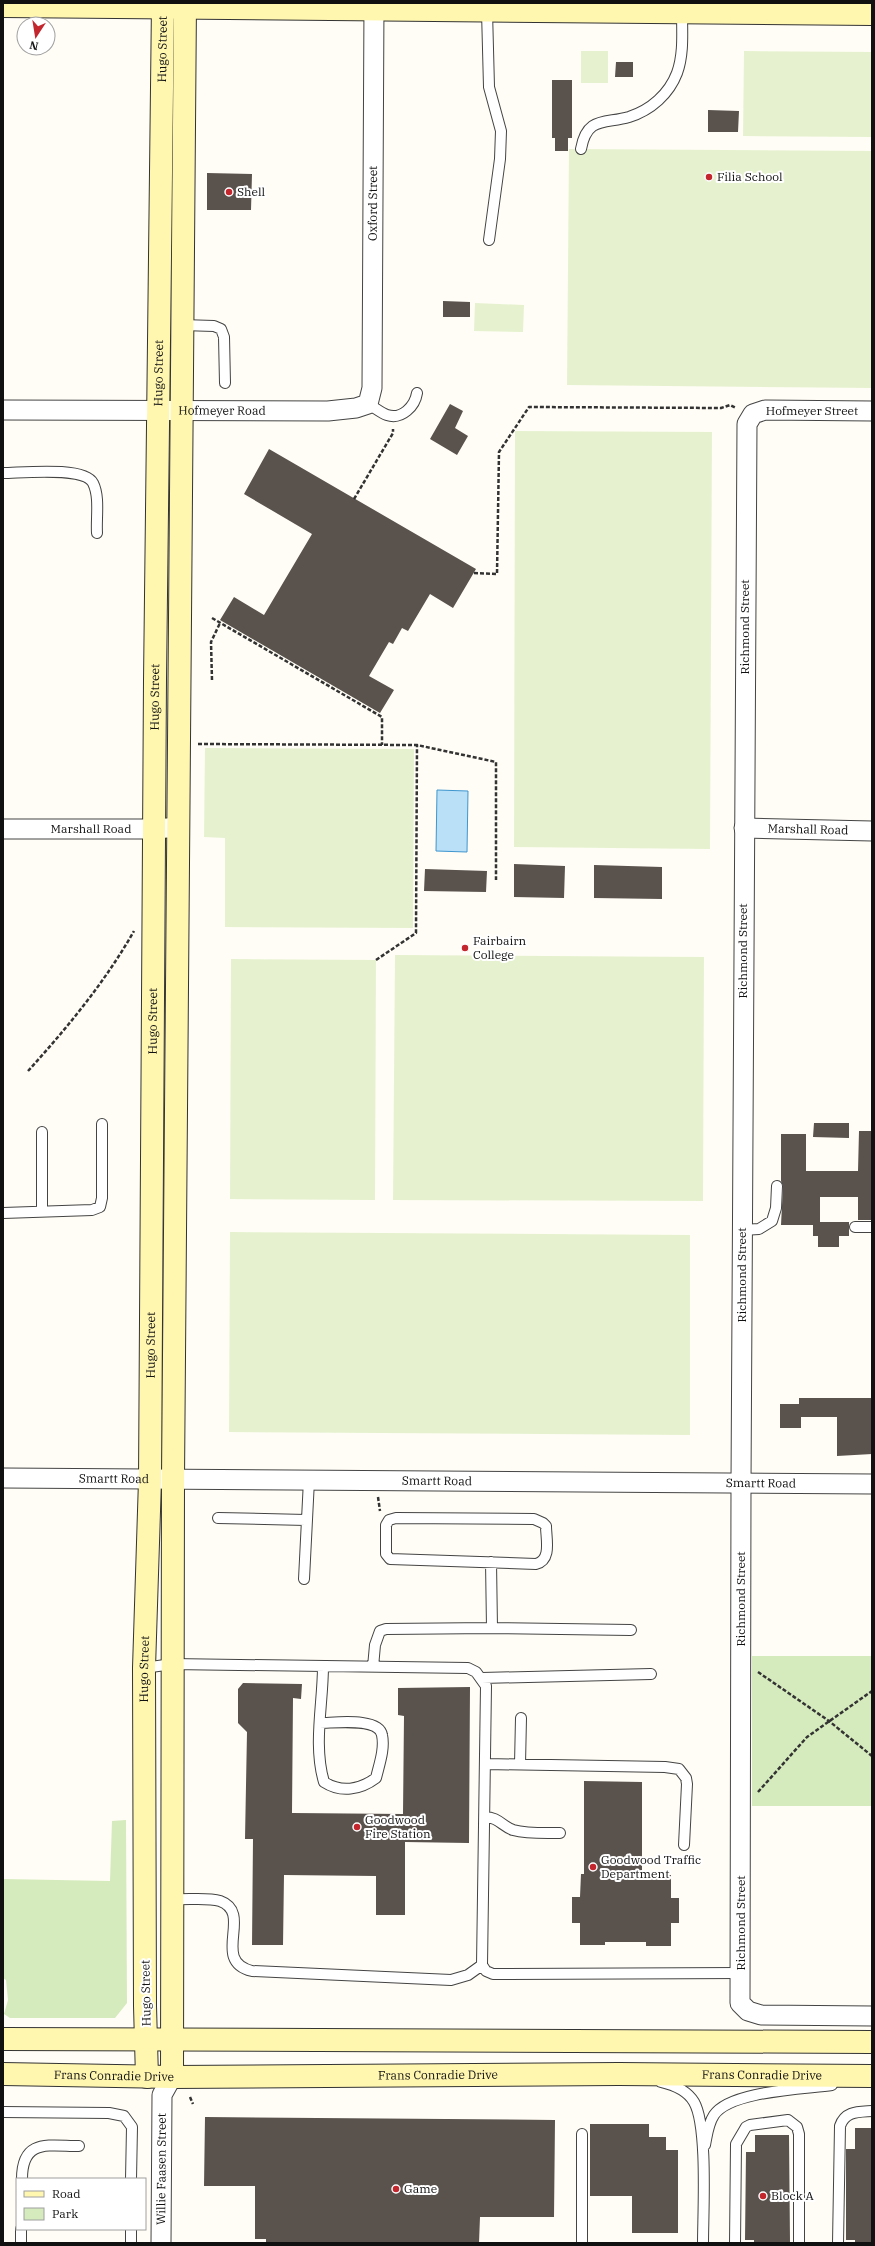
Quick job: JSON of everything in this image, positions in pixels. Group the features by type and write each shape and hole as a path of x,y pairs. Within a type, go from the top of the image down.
{"street":[{"name":"Hugo Street","path":"147,2077 144,1668 150,1480 155,680 162,5"},
{"path":"3,6 185,5 374,7 486,11 560,7 682,12 747,8 872,14"},
{"name":"Hugo Street","path":"167,2086 173,2039 173,1479 185,5"},
{"name":"Oxford Street","path":"368,404 372,388 374,7"},
{"name":"Hofmeyer Road","path":"3,410 328,411 356,408 368,404"},
{"name":"Hofmeyer Street","path":"752,415 765,410 872,411"},
{"name":"Richmond Street","path":"752,415 747,424 742,1230 740,2003 744,2008 754,2013 872,2016"},
{"name":"Marshall Road","path":"3,829 154,829 179,827"},
{"name":"Marshall Road","path":"744,828 872,831"},
{"name":"Smartt Road","path":"3,1478 872,1484"},
{"path":"145,1776 173,1776"},
{"path":"3,2039 872,2042"},
{"name":"Frans Conradie Drive","path":"3,2074 147,2077 167,2086 619,2074 872,2078"},
{"name":"Willie Faasen Street","path":"161,2243 167,2086"}],"lane":[{"path":"486,11 489,87 501,131 500,159 489,240"},
{"path":"581,149 584,136 592,127 607,119 638,114 657,102 665,93 677,72 680,61 682,12"},
{"path":"182,325 214,326 221,329 224,337 225,382"},
{"path":"368,404 388,415 400,415 410,408 417,393"},
{"path":"3,473 74,473 86,476 93,482 96,494 97,533"},
{"path":"155,680 180,679"},
{"path":"3,1213 92,1210 100,1207 102,1198 102,1124"},
{"path":"42,1132 42,1211"},
{"path":"742,1230 759,1228 772,1221 776,1208 776,1186"},
{"path":"855,1227 872,1227"},
{"path":"304,1579 309,1480"},
{"path":"218,1518 306,1520"},
{"path":"530,1518 543,1523 546,1526 547,1552 541,1562 536,1564 390,1559 386,1554 385,1544 386,1525 389,1520 530,1518"},
{"path":"491,1562 492,1628"},
{"path":"373,1667 375,1645 380,1631 492,1628 631,1630"},
{"path":"144,1668 172,1664 373,1667 460,1666 476,1672 482,1678 486,1686 482,1965 486,1971 493,1974 741,1973"},
{"path":"320,1723 369,1723 377,1726 382,1734 382,1748 376,1778 364,1787 352,1788 331,1787 324,1782 321,1771 320,1723 323,1666"},
{"path":"482,1678 652,1674"},
{"path":"520,1764 521,1718"},
{"path":"486,1764 665,1767 679,1769 686,1778 687,1784 684,1845"},
{"path":"485,1817 498,1820 510,1829 521,1832 560,1833"},
{"path":"173,1899 214,1900 228,1906 232,1911 234,1918 232,1956 237,1964 252,1972 450,1980 468,1975 482,1965"},
{"path":"619,2074 672,2085 688,2094 695,2103 699,2114 703,2157 703,2243"},
{"path":"703,2157 707,2134 713,2116 721,2108 732,2101 753,2096 872,2078"},
{"path":"838,2243 840,2126 846,2115 855,2112 872,2110"},
{"path":"3,2112 109,2113 124,2116 132,2127 132,2178"},
{"path":"735,2243 738,2140 750,2125 788,2120 797,2127 799,2134 799,2243"},
{"path":"582,2134 582,2243"},
{"path":"22,2178 22,2167 32,2149 40,2146 79,2146"},
{"path":"21,2230 21,2243"},
{"path":"131,2230 131,2243"}],"path":[{"path":"474,573 497,574 499,452 529,407 722,408 730,405 752,415"},
{"path":"354,499 393,433 393,426 388,426"},
{"path":"212,618 382,717 382,745"},
{"path":"212,680 211,642 220,623"},
{"path":"198,744 417,745 496,762 496,880"},
{"path":"376,960 416,933 417,745"},
{"path":"28,1071 60,1035 118,959 135,930"},
{"path":"378,1481 378,1510 389,1520"},
{"path":"754,1669 829,1721 872,1756"},
{"path":"757,1793 807,1737 872,1691"},
{"path":"190,2097 193,2104"}],"green space":[{"path":"581,51 608,51 608,83 581,83"},
{"path":"744,51 872,52 872,137 743,136"},
{"name":"Filia School","path":"569,149 872,151 872,388 567,385"},
{"path":"475,303 524,305 523,332 474,331"},
{"path":"515,431 712,432 710,849 514,847"},
{"path":"205,748 414,749 413,928 225,927 225,838 204,837"},
{"path":"395,955 704,957 703,1201 393,1200"},
{"path":"231,959 376,960 375,1200 230,1199"},
{"path":"230,1232 690,1235 690,1435 229,1432"},
{"path":"752,1656 872,1656 872,1806 752,1806"},
{"path":"126,1820 127,2003 115,2018 10,2018 4,2014 8,2000 6,1980 3,1978 3,1879 110,1881 112,1821"}],"water":[{"path":"437,790 468,791 467,852 436,851"}],"building":[{"path":"616,62 633,62 633,77 615,77"},
{"path":"552,80 572,80 572,138 568,138 568,151 555,151 555,138 552,138"},
{"path":"708,110 739,111 738,132 708,132"},
{"path":"207,173 252,174 251,210 207,210"},
{"path":"443,301 470,302 470,317 443,317"},
{"path":"450,404 463,411 455,428 468,436 457,455 430,439"},
{"path":"269,449 476,569 453,608 430,594 408,631 402,628 393,644 389,642 369,676 394,690 380,713 220,620 234,597 264,615 312,534 244,494"},
{"path":"514,864 565,866 564,898 514,897"},
{"path":"594,865 662,867 662,899 594,898"},
{"path":"425,869 487,871 486,892 424,891"},
{"path":"814,1123 849,1123 849,1138 813,1137"},
{"path":"859,1131 872,1131 872,1220 858,1220 858,1197 820,1197 820,1222 849,1222 849,1236 839,1236 839,1247 818,1247 818,1236 813,1236 813,1225 781,1225 783,1186 781,1181 781,1134 806,1134 806,1171 858,1171"},
{"path":"799,1398 872,1398 872,1454 837,1456 837,1417 801,1417 801,1428 780,1428 780,1404 799,1404"},
{"name":"Goodwood Fire Station","path":"243,1683 302,1684 301,1699 293,1698 292,1813 403,1814 404,1716 398,1715 398,1688 470,1687 469,1843 405,1842 405,1915 376,1915 376,1876 284,1875 283,1945 252,1945 253,1839 245,1839 247,1732 238,1723 238,1689"},
{"name":"Goodwood Traffic Department","path":"584,1781 642,1782 642,1875 671,1875 671,1898 679,1898 679,1923 671,1923 671,1946 646,1946 646,1942 605,1942 605,1945 580,1945 580,1923 572,1923 572,1897 580,1897 581,1874 584,1874"},
{"path":"205,2117 555,2120 554,2217 480,2217 479,2243 266,2243 266,2239 255,2239 255,2186 204,2186"},
{"path":"590,2124 649,2124 649,2137 666,2137 666,2150 678,2150 678,2233 632,2233 632,2196 590,2196"},
{"path":"855,2128 872,2128 872,2243 855,2243 855,2240 846,2240 846,2149 855,2149"},
{"name":"Block A","path":"755,2135 789,2135 790,2243 754,2243 754,2240 745,2240 746,2152 755,2152"}],"place":[{"name":"Filia School","path":"709,177"},
{"name":"Shell","path":"229,192"},
{"name":"Fairbairn College","path":"465,948"},
{"name":"Goodwood Fire Station","path":"357,1827"},
{"name":"Goodwood Traffic Department","path":"593,1867"},
{"name":"Game","path":"396,2189"},
{"name":"Block A","path":"763,2196"}]}
